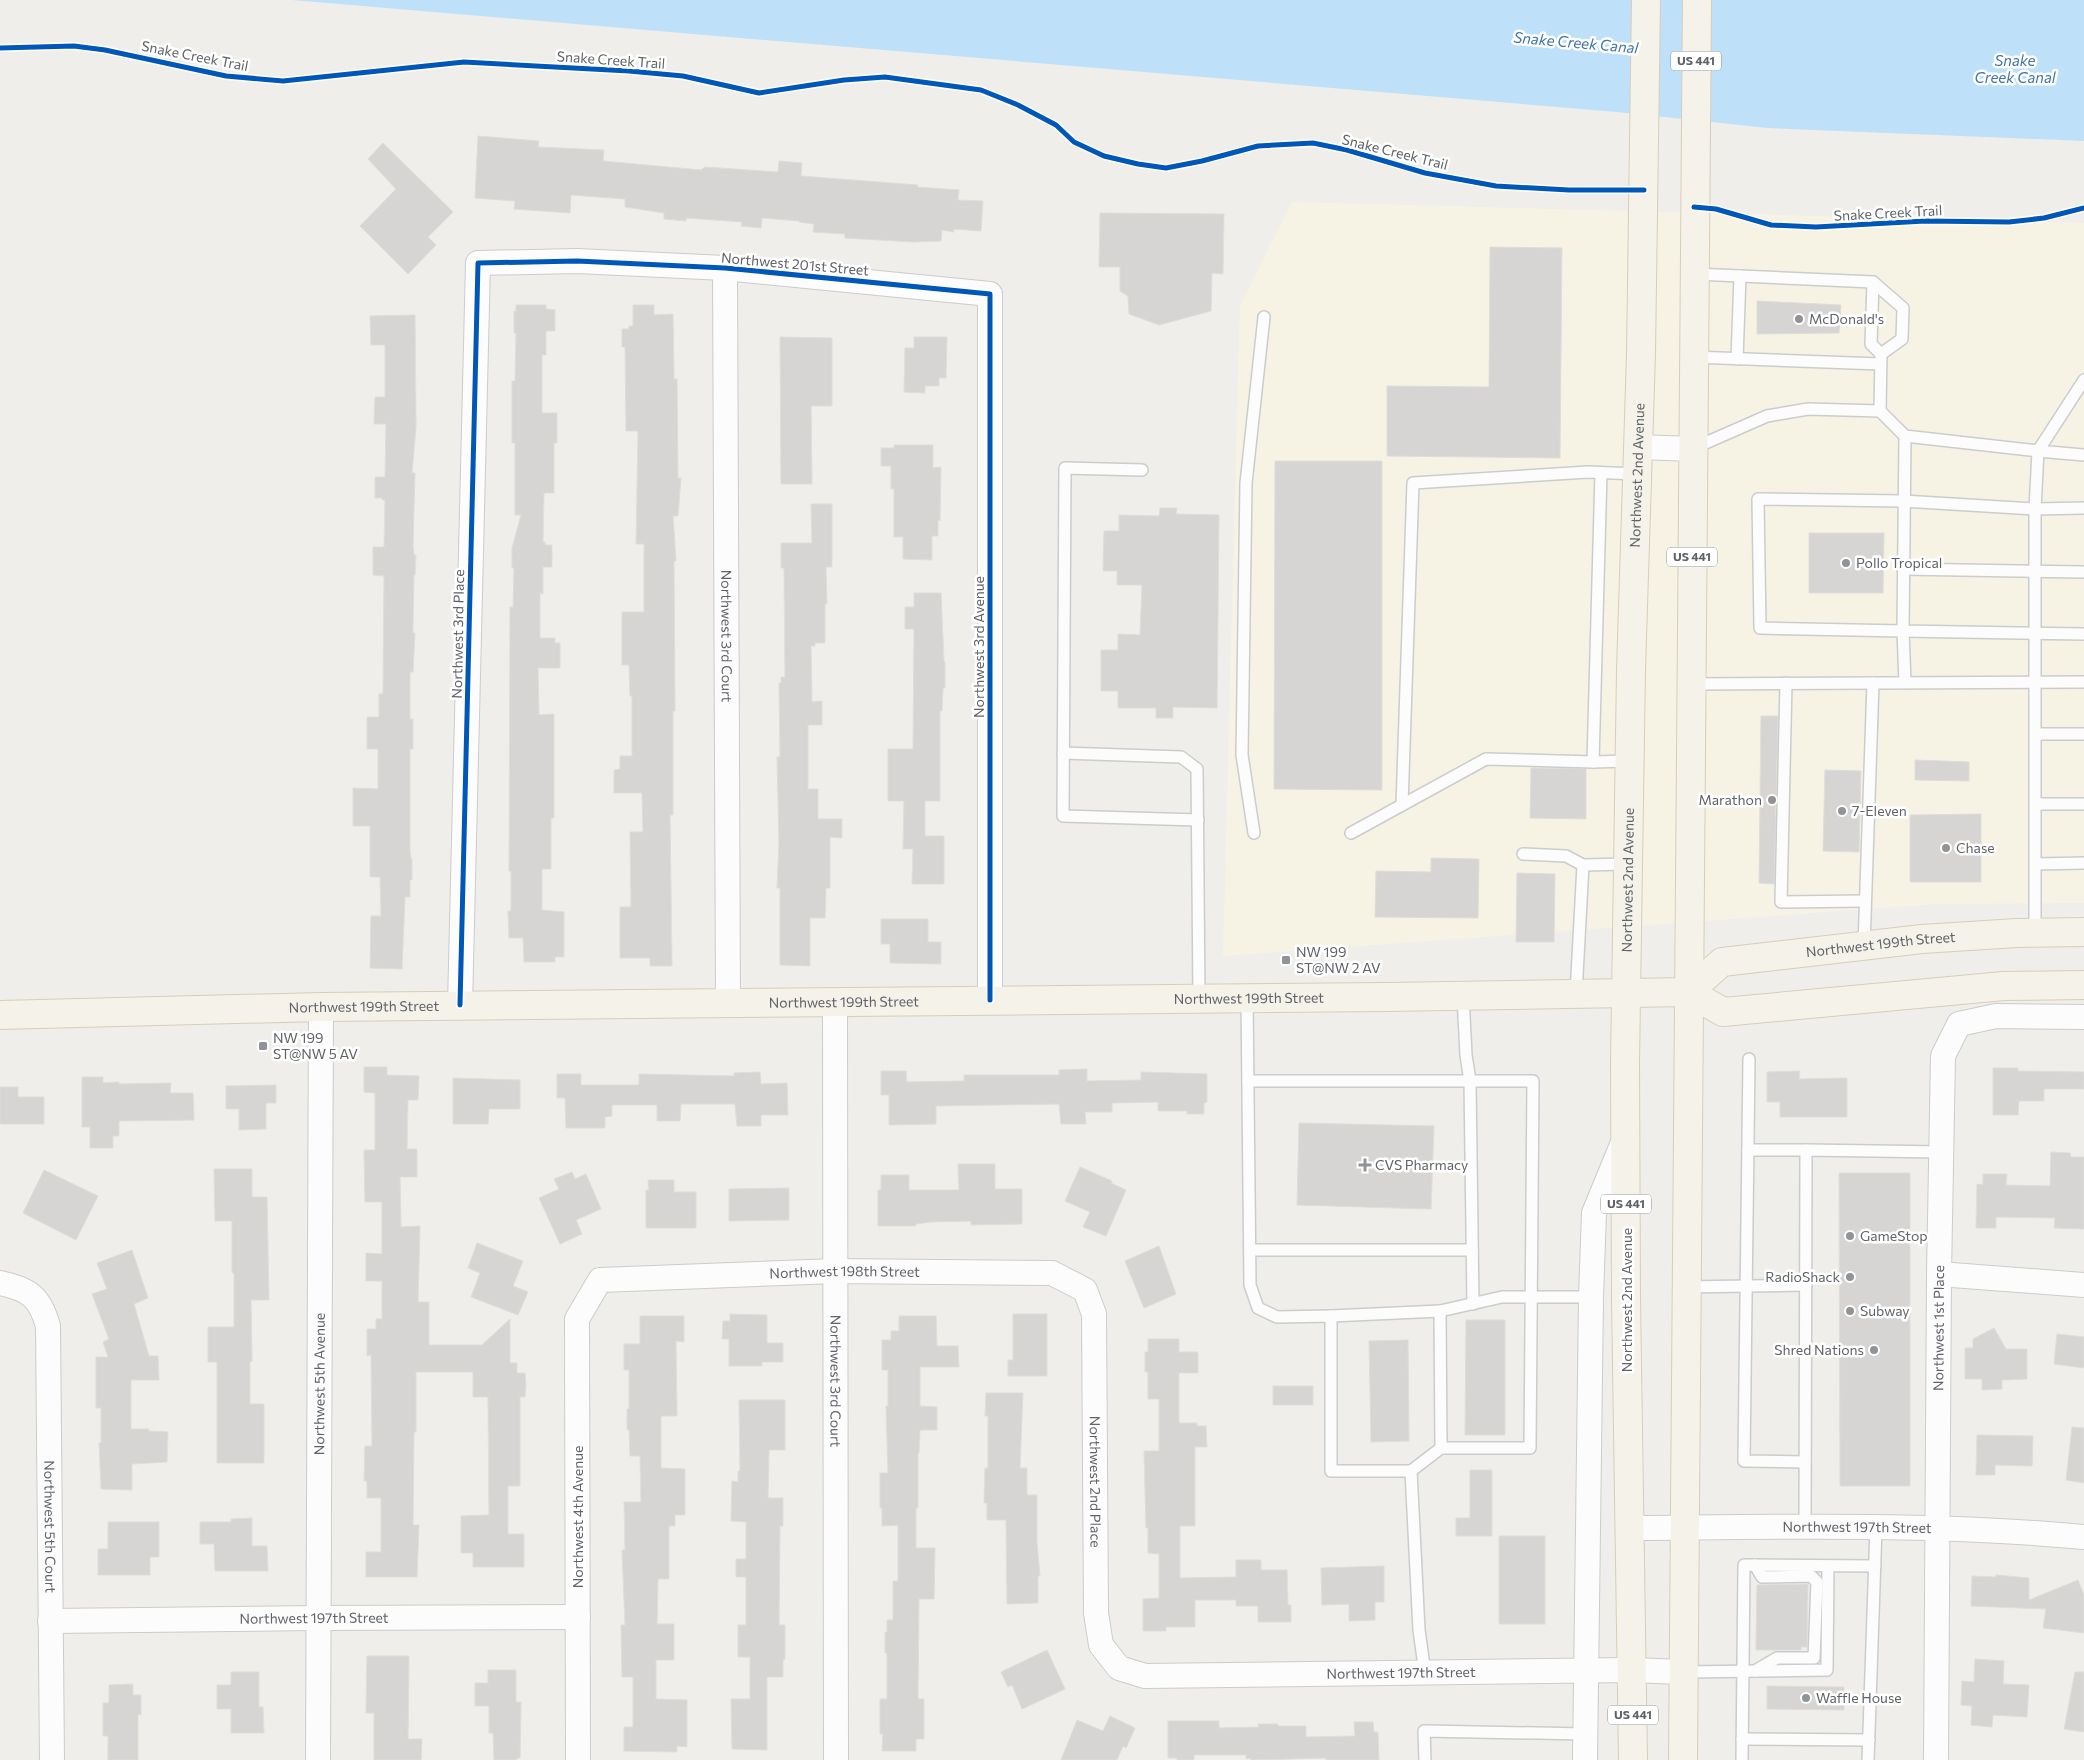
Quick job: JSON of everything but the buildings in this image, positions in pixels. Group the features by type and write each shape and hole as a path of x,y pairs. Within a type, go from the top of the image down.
{"main road":[{"name":"Northwest 2nd Avenue","path":"1633,1760 1626,1298 1626,993 1631,660 1638,448 1646,0"},
{"name":"US 441","path":"1683,1760 1696,0"},
{"name":"Northwest 199th Street","path":"0,1015 460,1005 1688,992 1722,962 1922,939 2084,932"},
{"path":"1688,992 1723,1012 2004,986 2084,985"}],"street":[{"name":"Northwest 201st Street","path":"478,263 577,261 725,268 990,294"},
{"name":"Northwest 3rd Place","path":"460,1005 478,263"},
{"name":"Northwest 3rd Court","path":"725,268 728,1003"},
{"name":"Northwest 3rd Avenue","path":"990,294 990,1000"},
{"path":"1638,448 1692,449"},
{"name":"Northwest 3rd Court","path":"835,1002 836,1760"},
{"name":"Northwest 5th Avenue","path":"318,1760 321,1007"},
{"name":"Northwest 1st Place","path":"1936,1760 1939,1274 1943,1056 1959,1024 1996,1016 2084,1017"},
{"path":"1585,1760 1591,1297 1594,1213 1626,1134"},
{"name":"Northwest 198th Street","path":"600,1280 836,1271 1052,1273 1085,1290"},
{"path":"1939,1274 2084,1284"},
{"name":"Northwest 4th Avenue","path":"578,1760 577,1318 600,1280"},
{"name":"Northwest 5th Court","path":"0,1283 18,1287 34,1297 44,1312 48,1326 52,1760"},
{"name":"Northwest 2nd Place","path":"1085,1290 1094,1314 1096,1613 1101,1645 1119,1668"},
{"name":"Northwest 197th Street","path":"1629,1528 1938,1527 2011,1530 2084,1537"},
{"name":"Northwest 197th Street","path":"50,1620 578,1618"},
{"name":"Northwest 197th Street","path":"1119,1668 1145,1676 1632,1670 1684,1672"}],"lane":[{"path":"1693,274 1873,282 1903,308 1902,339 1880,359 1694,357"},
{"path":"1737,358 1740,276"},
{"path":"1873,282 1871,344 1880,359 1880,411"},
{"path":"1254,833 1242,755 1246,483 1264,316"},
{"path":"2035,933 2035,509 2038,451 2084,380"},
{"path":"1692,449 1767,416 1808,409 1880,411 1905,436 2084,455"},
{"path":"1905,436 1903,502 1905,682"},
{"path":"1142,470 1065,468 1063,816 1198,820"},
{"path":"1592,762 1601,473"},
{"path":"1402,805 1413,483 1601,473 1637,474"},
{"path":"2084,508 2035,509 1903,502 1758,499 1760,628 2084,634"},
{"path":"1903,569 2084,572"},
{"path":"1691,684 2084,682"},
{"path":"1786,683 1781,902 1865,900"},
{"path":"1864,946 1873,683"},
{"path":"2036,734 2084,734"},
{"path":"1063,753 1181,757 1197,769 1199,998"},
{"path":"1351,833 1486,759 1592,762 1630,761"},
{"path":"2036,804 2084,804"},
{"path":"1523,854 1566,856 1583,865 1627,864"},
{"path":"2036,864 2084,863"},
{"path":"1576,994 1583,865"},
{"path":"1463,995 1466,1055 1470,1081 1473,1304"},
{"path":"1247,998 1250,1285 1258,1308 1277,1317 1331,1316 1440,1311 1502,1297 1591,1297"},
{"path":"1748,1059 1744,1461 1806,1462"},
{"path":"1248,1081 1533,1081 1530,1448 1441,1448 1411,1471 1331,1471 1331,1316"},
{"path":"1748,1150 1941,1152"},
{"path":"1806,1150 1806,1528"},
{"path":"1250,1250 1472,1250"},
{"path":"1686,1287 1806,1285"},
{"path":"1440,1311 1441,1448"},
{"path":"1411,1471 1418,1630 1425,1673"},
{"path":"1868,1760 1876,1528"},
{"path":"1742,1760 1748,1672 1744,1566 1875,1566"},
{"path":"1748,1672 1777,1658 1814,1658 1817,1582 1811,1576 1762,1577 1755,1566"},
{"path":"1684,1672 1827,1670 1828,1566"},
{"path":"1425,1760 1424,1731 1585,1734"},
{"path":"1742,1739 1869,1740"}],"shaded area":[{"path":"1292,202 2084,223 2084,903 1936,904 1223,956 1240,306"}],"water":[{"name":"Snake Creek Canal","path":"292,0 2084,0 2084,141 1768,128 1617,112"}],"cycle path":[{"name":"Snake Creek Trail","path":"0,48 74,46 105,50 226,76 283,81 464,62 629,71 683,76 759,93 844,80 885,77 981,90 1018,105 1056,125 1074,142 1104,156 1138,164 1166,168 1202,161 1258,146 1313,143 1347,150 1425,173 1496,186 1569,190 1644,190"},
{"name":"Snake Creek Trail","path":"1694,207 1716,209 1771,225 1816,227 1925,221 2009,222 2044,218 2084,208"},
{"path":"460,1005 478,263 577,261 725,268 990,294 990,1000"}],"place":[{"name":"McDonald's","path":"1799,319"},
{"name":"Pollo Tropical","path":"1846,563"},
{"name":"Marathon","path":"1772,800"},
{"name":"7-Eleven","path":"1842,811"},
{"name":"Chase","path":"1946,848"},
{"name":"NW 199 ST@NW 2 AV","path":"1286,960"},
{"name":"NW 199 ST@NW 5 AV","path":"263,1046"},
{"name":"CVS Pharmacy","path":"1365,1165"},
{"name":"GameStop","path":"1850,1236"},
{"name":"RadioShack","path":"1850,1277"},
{"name":"Subway","path":"1850,1311"},
{"name":"Shred Nations","path":"1874,1350"},
{"name":"Waffle House","path":"1806,1698"}]}
